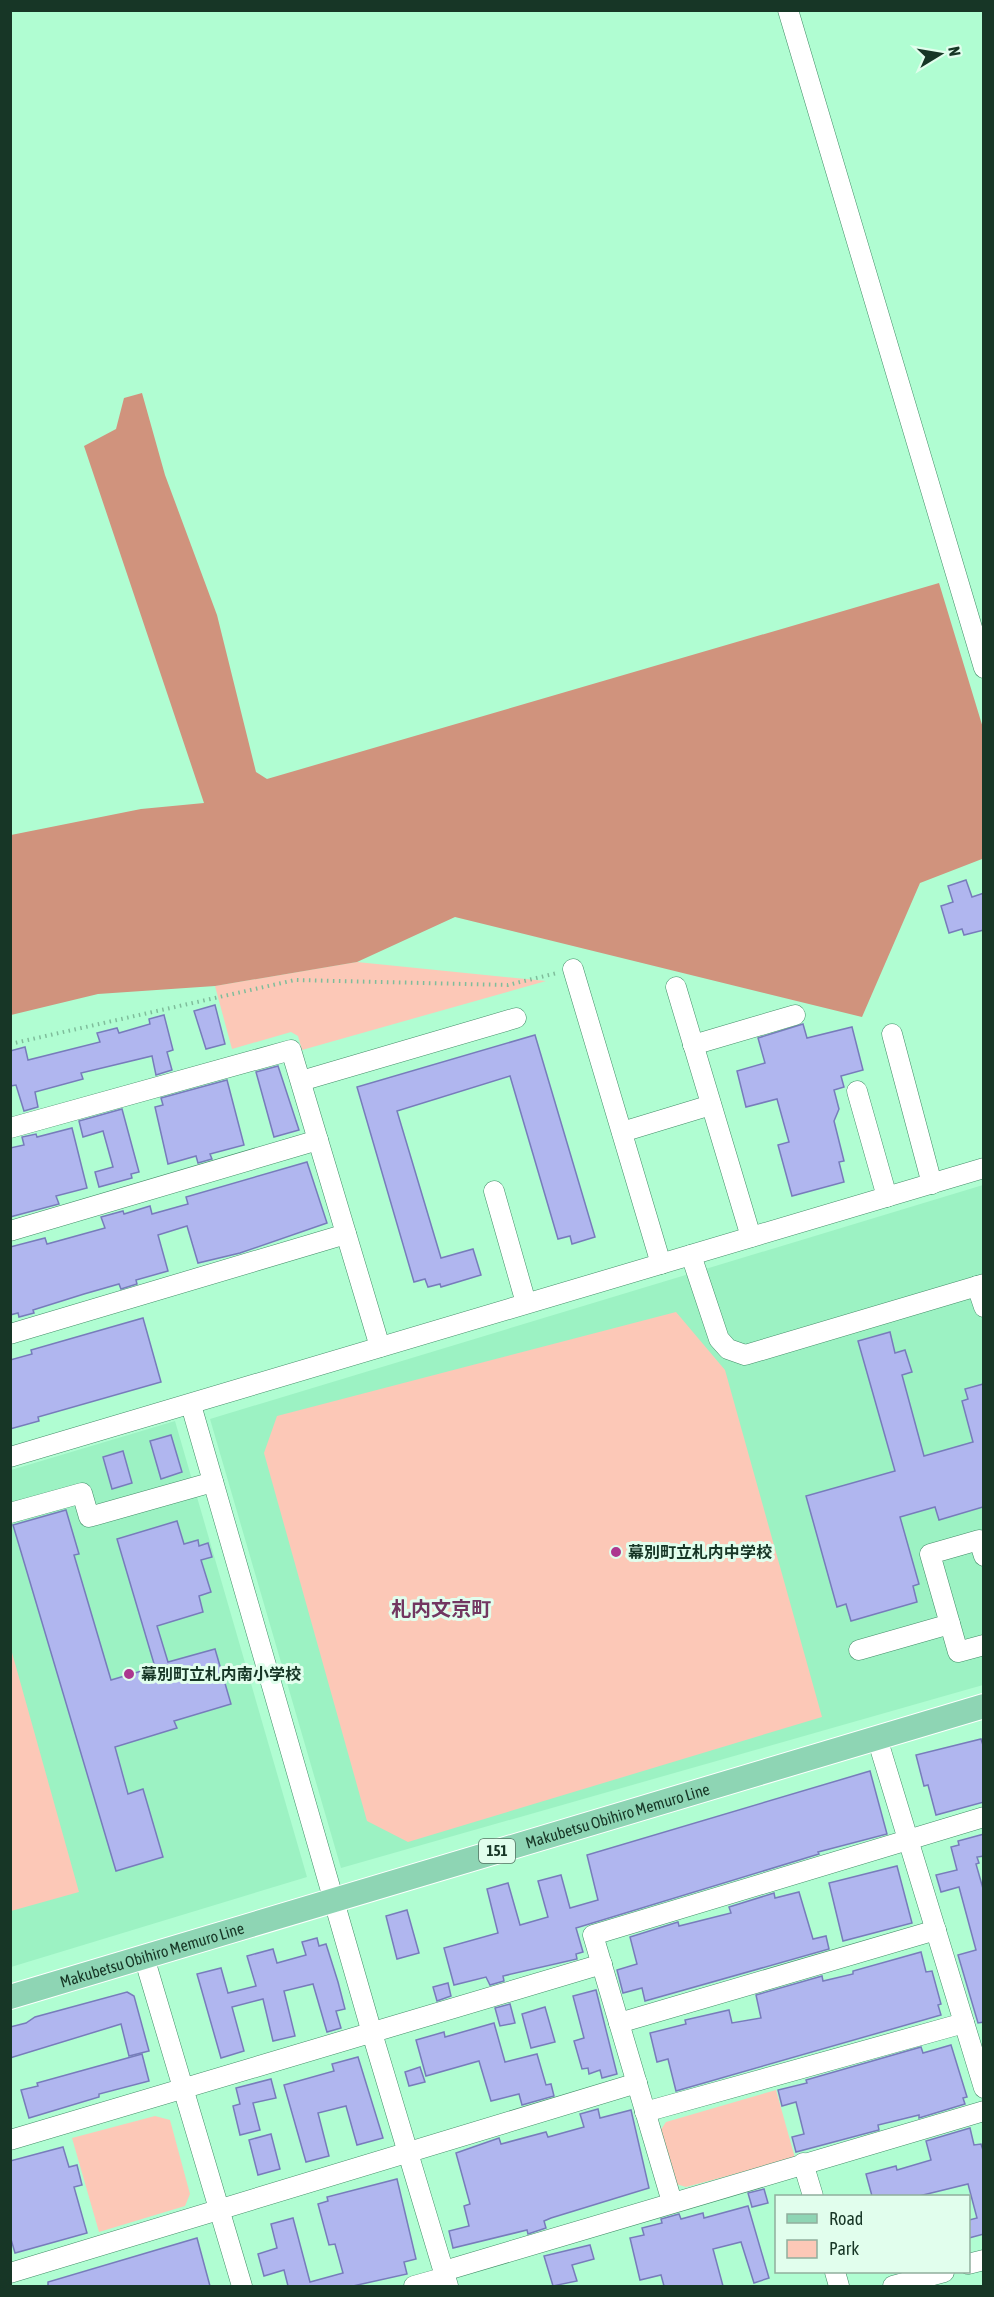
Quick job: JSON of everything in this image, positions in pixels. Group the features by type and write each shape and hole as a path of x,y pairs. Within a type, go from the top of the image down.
{"main road":[{"name":"Makubetsu Obihiro Memuro Line","path":"10,1996 984,1706"}],"street":[{"path":"788,10 984,668"},
{"path":"573,969 661,1264"},
{"path":"676,987 751,1237"},
{"path":"693,1045 795,1015"},
{"path":"301,1081 516,1018"},
{"path":"892,1034 932,1184"},
{"path":"10,1128 291,1050 380,1347"},
{"path":"858,1091 887,1197"},
{"path":"622,1132 711,1105"},
{"path":"10,1231 318,1140"},
{"path":"10,1457 984,1168"},
{"path":"494,1191 526,1303"},
{"path":"10,1334 346,1234"},
{"path":"691,1255 719,1339 728,1349 745,1355 980,1285 984,1307"},
{"path":"191,1405 372,2033 446,2278"},
{"path":"10,1513 82,1493 89,1516 213,1482"},
{"path":"984,1556 979,1540 930,1554 958,1652 984,1645"},
{"path":"859,1650 950,1624"},
{"path":"877,1738 984,2088"},
{"path":"672,2202 593,1935 984,1817"},
{"path":"619,2023 936,1930"},
{"path":"144,1957 242,2286"},
{"path":"10,2140 602,1964"},
{"path":"645,2112 964,2022"},
{"path":"10,2273 637,2083"},
{"path":"414,2286 446,2278 672,2202 984,2110"},
{"path":"803,2163 813,2195"},
{"path":"893,2286 937,2273"}],"path":[{"path":"10,1044 295,980 508,985 573,969"}],"shaded area":[{"path":"142,393 165,475 217,615 256,772 267,779 939,583 983,728 983,861 982,859 920,883 862,1017 455,917 357,962 215,986 98,994 11,1015 11,835 141,809 204,803 84,446 116,429 124,398"},
{"name":"幕別町立札内中学校","path":"983,1185 983,1685 341,1868 210,1419"},
{"name":"幕別町立札内南小学校","path":"175,1421 307,1877 11,1967 11,1470"}],"green space":[{"path":"357,962 546,981 302,1050 298,1036 291,1032 232,1049 215,986"},
{"path":"676,1312 725,1370 822,1717 408,1842 367,1821 264,1453 277,1416"},
{"path":"11,1649 79,1892 10,1911"},
{"path":"776,2090 795,2158 686,2187 676,2184 660,2131 666,2122"},
{"path":"155,2116 170,2120 190,2194 185,2206 99,2232 72,2138"}],"building":[{"path":"966,880 972,897 984,893 984,930 964,935 962,929 949,933 941,906 953,902 948,886"},
{"path":"215,1005 225,1044 206,1049 194,1011"},
{"path":"164,1015 173,1050 167,1052 172,1070 156,1075 152,1056 81,1073 83,1079 35,1092 38,1107 24,1111 16,1085 10,1086 10,1051 25,1047 28,1060 100,1042 97,1033 117,1028 119,1033 150,1024 149,1019"},
{"path":"803,1024 807,1038 852,1027 863,1070 841,1076 844,1087 834,1090 839,1109 834,1121 844,1161 839,1162 844,1182 792,1196 778,1145 789,1142 777,1099 746,1107 737,1071 765,1063 758,1038"},
{"path":"535,1035 595,1237 572,1244 570,1236 558,1239 510,1076 397,1111 441,1258 473,1249 481,1275 441,1287 440,1284 428,1287 425,1279 414,1282 357,1087"},
{"path":"278,1066 299,1130 274,1137 256,1072"},
{"path":"227,1080 244,1145 210,1154 212,1159 198,1163 196,1156 168,1164 155,1107 163,1105 161,1098"},
{"path":"122,1109 139,1172 131,1174 132,1178 99,1187 95,1172 113,1167 103,1131 83,1137 79,1121"},
{"path":"72,1128 87,1188 56,1196 59,1204 10,1217 10,1148 24,1145 22,1137 36,1134 37,1137"},
{"path":"307,1162 327,1223 240,1253 198,1263 187,1226 158,1235 168,1271 136,1280 137,1284 121,1289 119,1284 33,1310 34,1313 19,1317 18,1313 10,1315 10,1247 45,1238 47,1244 105,1228 101,1217 123,1211 124,1214 150,1206 152,1214 188,1204 186,1197"},
{"path":"143,1318 161,1382 38,1417 39,1421 10,1429 10,1360 32,1354 31,1350"},
{"path":"890,1332 895,1353 905,1350 912,1372 902,1375 924,1456 973,1442 962,1401 968,1399 965,1389 983,1384 983,1507 939,1520 935,1507 900,1517 919,1584 913,1586 917,1602 851,1621 846,1604 837,1607 806,1496 895,1471 858,1341"},
{"path":"171,1435 182,1472 161,1479 150,1441"},
{"path":"123,1451 132,1483 112,1489 103,1457"},
{"path":"66,1510 79,1554 74,1555 111,1680 155,1667 117,1539 177,1521 184,1544 198,1540 199,1546 208,1543 212,1557 201,1560 211,1592 199,1596 203,1612 157,1626 168,1662 215,1649 231,1704 174,1721 177,1728 115,1747 128,1794 143,1789 163,1857 116,1871 13,1525"},
{"path":"981,1739 984,1748 984,1802 936,1815 928,1785 924,1786 916,1755"},
{"path":"870,1771 887,1834 818,1852 819,1854 576,1928 583,1952 576,1954 577,1959 503,1976 504,1981 490,1985 486,1977 454,1985 444,1948 498,1933 487,1889 508,1883 520,1925 548,1917 538,1881 561,1875 570,1908 598,1900 587,1855"},
{"path":"984,1834 984,1856 977,1857 979,1863 976,1864 984,1892 984,2022 978,2023 958,1955 976,1950 959,1887 941,1892 936,1875 957,1870 951,1847 959,1845 958,1841"},
{"path":"897,1866 912,1923 843,1941 829,1883"},
{"path":"799,1892 813,1939 826,1936 829,1949 645,2001 642,1988 623,1993 617,1970 637,1964 630,1937 678,1922 679,1926 731,1913 729,1907 774,1893 775,1898"},
{"path":"407,1910 419,1953 397,1959 386,1916"},
{"path":"317,1938 319,1946 326,1944 338,1982 345,2009 336,2011 341,2028 327,2032 313,1984 284,1991 295,2036 273,2041 263,1999 232,2007 244,2051 221,2058 197,1974 221,1968 228,1993 256,1986 247,1956 273,1949 277,1963 306,1955 302,1942"},
{"path":"921,1952 926,1972 932,1971 941,2004 938,2005 941,2015 676,2091 668,2059 657,2062 650,2033 686,2024 685,2020 729,2010 732,2023 761,2018 756,1995 822,1976 823,1981 853,1974 853,1971"},
{"path":"448,1983 451,1996 437,2001 433,1987"},
{"path":"596,1990 617,2074 602,2078 600,2070 589,2074 588,2068 582,2069 574,2041 584,2038 573,1996"},
{"path":"127,1992 134,1996 149,2051 129,2056 121,2024 10,2058 10,2027 26,2023 35,2017"},
{"path":"510,2004 515,2023 500,2026 495,2008"},
{"path":"545,2007 555,2042 531,2048 522,2014"},
{"path":"494,2023 505,2062 537,2054 546,2085 551,2084 554,2096 522,2105 519,2094 491,2101 479,2061 426,2076 416,2040 444,2032 445,2037"},
{"path":"951,2045 967,2097 963,2098 965,2104 919,2118 919,2115 878,2125 879,2130 796,2152 792,2137 804,2134 796,2102 782,2106 778,2090 921,2047 923,2053"},
{"path":"142,2054 149,2081 99,2094 99,2097 29,2118 21,2090 38,2086 37,2083"},
{"path":"358,2057 383,2138 357,2145 346,2106 318,2113 329,2156 306,2162 284,2085 334,2071 332,2064"},
{"path":"420,2067 425,2082 409,2086 405,2072"},
{"path":"271,2079 276,2098 253,2103 260,2130 240,2135 233,2106 240,2104 236,2088"},
{"path":"598,2109 600,2118 631,2110 649,2188 551,2218 544,2221 546,2228 528,2234 527,2230 453,2248 449,2231 469,2226 464,2206 470,2204 456,2153 499,2138 501,2144 546,2132 548,2137 584,2127 580,2114"},
{"path":"970,2128 974,2145 981,2144 984,2153 984,2234 970,2238 970,2220 977,2218 968,2184 923,2195 872,2195 866,2174 896,2166 897,2170 931,2160 926,2141"},
{"path":"271,2134 280,2169 258,2175 249,2140"},
{"path":"63,2147 69,2167 77,2165 82,2185 74,2187 87,2233 15,2253 10,2236 10,2161"},
{"path":"397,2179 416,2259 404,2262 407,2274 353,2286 288,2286 284,2270 264,2276 258,2254 277,2248 271,2224 293,2218 310,2282 343,2273 335,2244 329,2245 318,2204 328,2201 327,2197"},
{"path":"764,2189 768,2203 752,2207 748,2193"},
{"path":"748,2206 769,2278 754,2283 741,2242 713,2249 723,2286 664,2286 661,2275 640,2280 630,2238 644,2235 642,2228 662,2223 661,2219 679,2214 681,2219 703,2213 704,2218"},
{"path":"197,2238 210,2286 48,2286 48,2282"},
{"path":"590,2245 594,2259 572,2265 577,2281 553,2286 544,2256"}],"place":[{"name":"幕別町立札内中学校","path":"616,1552"},
{"name":"幕別町立札内南小学校","path":"129,1674"}],"district":[{"name":"札内文京町","path":"441,1609"}]}
